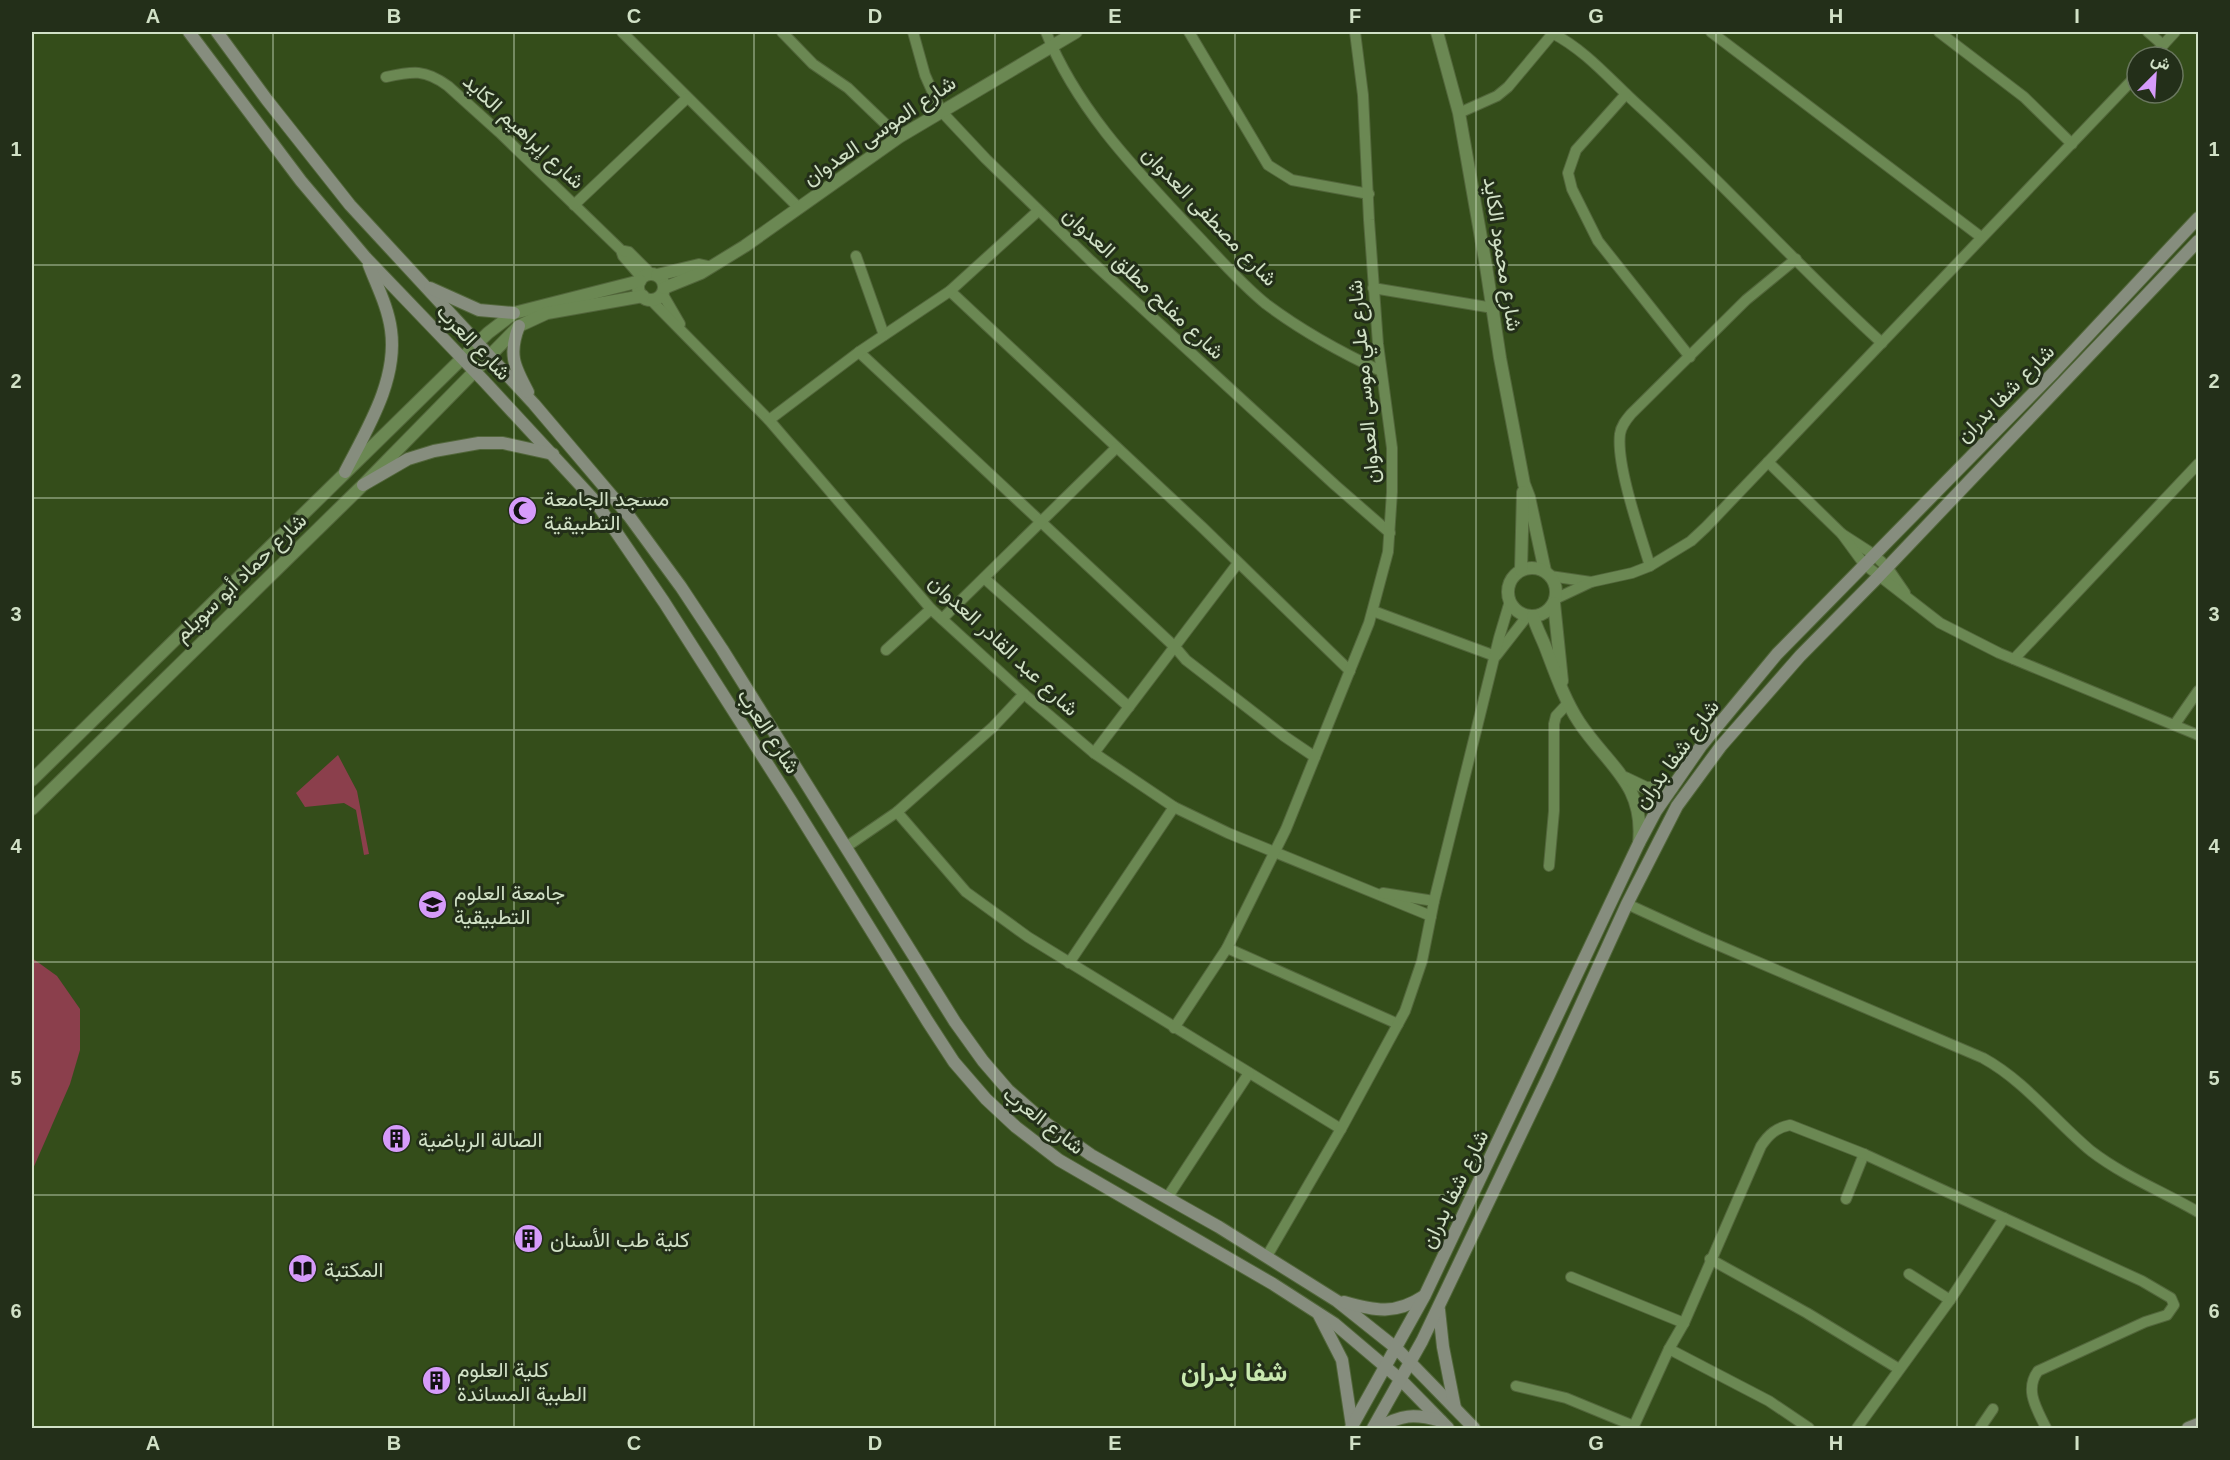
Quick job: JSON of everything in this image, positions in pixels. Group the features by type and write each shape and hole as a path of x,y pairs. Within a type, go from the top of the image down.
{"main road":[{"name":"شارع العرب","path":"189,32 301,182 366,258 475,371 595,501 630,551 784,791 954,1062 986,1099 1016,1127 1059,1160 1317,1311 1385,1365 1445,1425"},
{"name":"شارع العرب","path":"217,32 321,170 388,248 534,404 617,500 681,587 722,649 955,1022 983,1061 1008,1090 1071,1142 1267,1256 1337,1301 1395,1348 1474,1428"},
{"name":"شارع شفا بدران","path":"1352,1427 1425,1295 1639,843 1656,811 1701,746 1761,674 1873,554 1931,499 2199,218"},
{"name":"شارع شفا بدران","path":"1375,1428 1439,1307 1669,819 1721,746 1800,656 2198,242"},
{"path":"345,472 379,402 391,357 390,325 386,307 366,258"},
{"path":"425,286 479,310 514,313"},
{"path":"519,326 513,342 512,356 534,404"},
{"path":"363,485 408,459 434,451 479,443 503,443 554,455"},
{"path":"1337,1301 1383,1311 1411,1304 1425,1295"},
{"path":"1439,1307 1443,1347 1455,1409"},
{"path":"1317,1311 1342,1360 1352,1427"},
{"path":"1375,1428 1405,1416 1424,1416 1445,1425"},
{"path":"2188,1428 2199,1424"}],"street":[{"path":"622,32 799,208"},
{"path":"782,32 813,64 848,88 899,137"},
{"name":"شارع مفلح مطلق العدوان","path":"913,32 926,75 941,111 1038,211 1335,486 1390,533"},
{"name":"شارع مصطفى العدوان","path":"1046,32 1058,61 1070,81 1118,148 1151,187 1246,286 1265,303 1308,333 1329,346 1381,371"},
{"name":"شارع الموسى العدوان","path":"475,371 519,326 547,313 655,294 701,273 745,246 899,137 1076,32"},
{"path":"1189,32 1268,165 1292,180 1369,194"},
{"name":"شارع علي موسى العدوان","path":"1174,1028 1227,948 1275,853 1373,611 1384,568 1390,533 1392,448 1381,371 1363,95 1355,32"},
{"name":"شارع محمود الكايد","path":"1437,32 1459,113 1500,358 1524,484 1548,573"},
{"path":"1459,113 1497,96 1508,87 1553,32 1598,66 1698,160 1882,343"},
{"path":"1711,32 1981,237"},
{"path":"1939,32 2024,97 2072,144"},
{"path":"2148,32 2163,45 2175,32"},
{"name":"شارع إبراهيم الكايد","path":"386,77 423,72 440,80 499,132 621,250 629,252 648,277"},
{"path":"1496,656 1531,616 1545,612 1555,601 1591,582 1632,573 1650,566 1691,541 2125,88"},
{"path":"1626,94 1576,150 1568,173 1572,189 1598,241 1690,357"},
{"path":"574,205 687,98"},
{"path":"769,420 859,352 951,291 1038,211"},
{"path":"2186,231 2198,242"},
{"path":"856,256 884,335"},
{"path":"1650,566 1625,476 1620,444 1623,424 1746,300 1796,260"},
{"name":"شارع الموسى العدوان","path":"461,357 514,313 648,277 699,265 708,267"},
{"path":"648,277 662,281 655,294 639,289 648,277"},
{"path":"1374,288 1493,308"},
{"path":"951,291 1350,671"},
{"name":"شارع عبد القادر العدوان","path":"655,294 682,330 769,420 931,609 1024,694 1094,753 1174,807 1275,853 1431,916"},
{"path":"859,352 1175,647 1186,660 1315,757"},
{"name":"شارع حماد أبو سويلم","path":"32,780 461,357"},
{"name":"شارع حماد أبو سويلم","path":"32,809 363,485 475,371"},
{"path":"942,619 1116,448"},
{"path":"1768,462 1842,534 1864,564 1940,623 2014,659 2199,735"},
{"path":"2014,659 2199,464"},
{"name":"شارع محمود الكايد","path":"1521,570 1524,484"},
{"path":"1842,534 1873,554 1887,567 1910,600"},
{"path":"1094,753 1238,563"},
{"path":"1591,582 1548,573 1533,567 1521,570 1512,578 1508,589 1510,601 1517,611 1531,616 1568,704 1589,736 1623,776 1634,797 1640,819 1639,843"},
{"path":"1548,573 1556,587 1555,601 1563,691"},
{"path":"984,578 1129,707"},
{"path":"1267,1256 1341,1129 1405,1011 1422,961 1434,901 1510,601"},
{"path":"886,650 931,609"},
{"path":"1373,611 1496,656"},
{"path":"2175,724 2199,691"},
{"path":"846,847 897,812 993,727 1024,694"},
{"path":"1549,866 1554,811 1554,724 1556,716 1568,704"},
{"path":"1623,776 1646,788 1672,788"},
{"path":"1069,963 1174,807"},
{"path":"897,812 966,892 1028,938 1341,1129"},
{"name":"شارع عبد القادر العدوان","path":"1373,892 1434,901"},
{"path":"1627,904 1983,1058 2003,1070 2090,1150 2159,1194 2177,1200 2199,1212"},
{"path":"1227,948 1398,1024"},
{"path":"1167,1198 1249,1073"},
{"path":"1516,1386 1566,1398 1634,1427 1669,1349 1684,1323 1761,1146 1777,1128 1796,1126 1864,1154 2142,1281 2171,1298 2174,1305 2167,1315 2145,1322 2038,1371 2033,1378 2031,1396 2046,1428"},
{"path":"1846,1199 1864,1154"},
{"path":"1857,1428 1950,1300 2004,1218"},
{"path":"1710,1259 1797,1307 1899,1369"},
{"path":"1909,1274 1950,1300"},
{"path":"1571,1276 1684,1323"},
{"path":"1669,1349 1769,1401 1809,1428"},
{"path":"1980,1428 1993,1409"}],"shaded area":[{"path":"338,755 357,791 369,854 364,855 356,810 344,803 305,807 296,793"},
{"path":"32,958 57,976 80,1009 80,1050 70,1084 32,1171"}],"place":[{"name":"مسجد الجامعة التطبيقية","path":"523,510"},
{"name":"جامعة العلوم التطبيقية","path":"433,904"},
{"name":"الصالة الرياضية","path":"397,1139"},
{"name":"كلية طب الأسنان","path":"529,1239"},
{"name":"المكتبة","path":"303,1269"},
{"name":"كلية العلوم الطبية المساندة","path":"436,1381"}],"district":[{"name":"شفا بدران","path":"1234,1372"}]}
